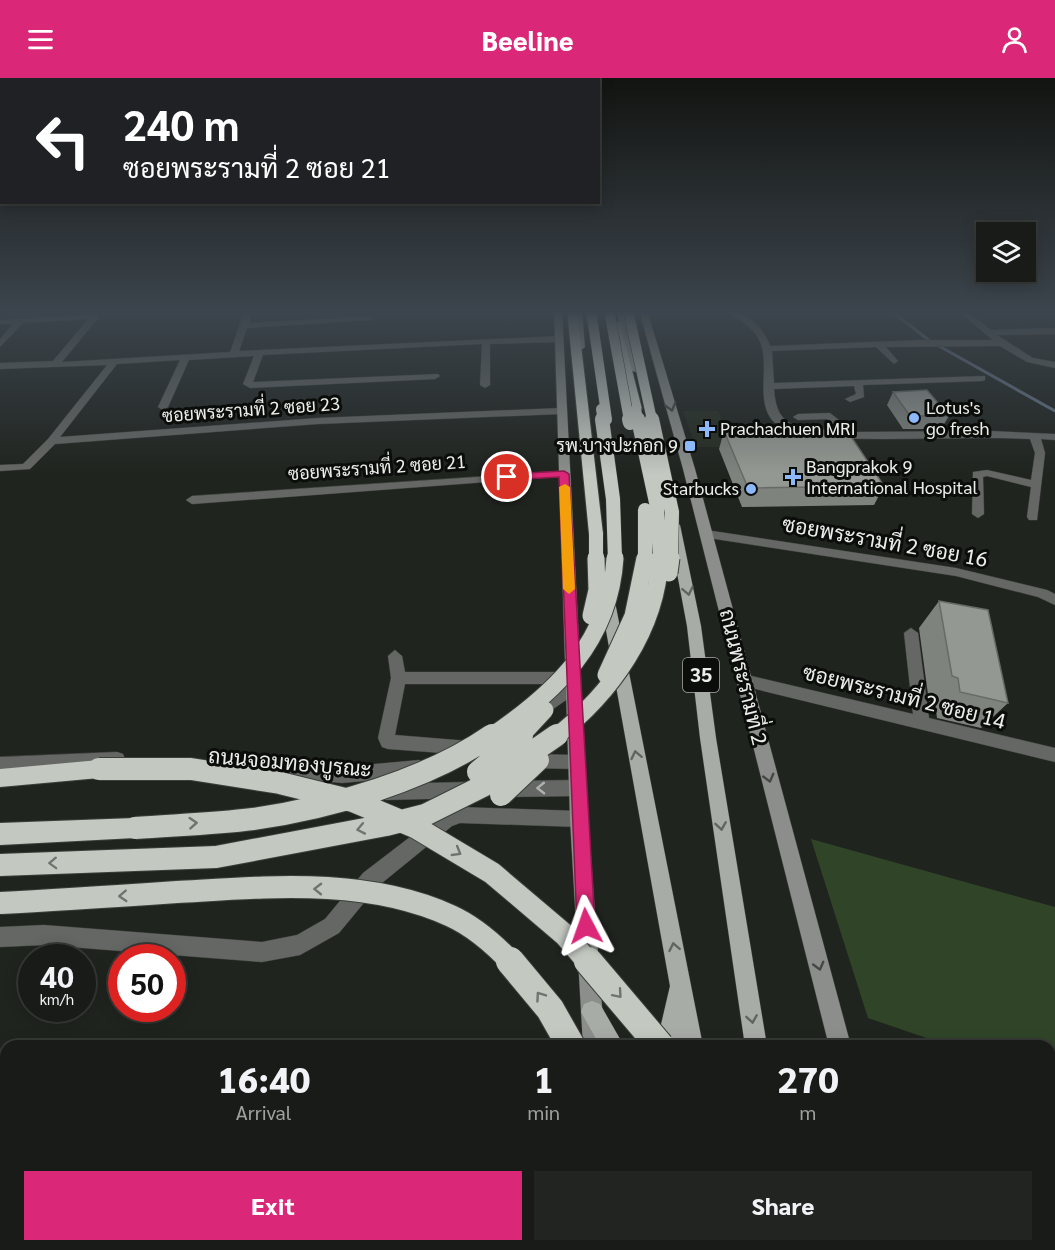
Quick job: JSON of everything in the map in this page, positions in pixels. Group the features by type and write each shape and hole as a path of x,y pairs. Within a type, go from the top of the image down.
{"highway":[{"path":"550,705 585,637 597,590 596,534 578,365"},
{"path":"0,834 135,828 287,814 377,790 426,770 480,745 521,718 553,690 590,643 610,592 616,541 596,365"},
{"path":"478,772 520,736 550,705 578,667 600,626 612,593 618,553 616,488 597,365"},
{"path":"595,693 610,668 633,617 640,594 646,552 642,489 620,365"},
{"path":"0,865 216,856 412,819 463,799 527,758 571,726 624,667 643,634 656,591 660,565 658,521 636,409 624,365"},
{"path":"501,795 557,740 595,693 640,633 658,603 668,577 673,546 669,494 640,365"},
{"path":"0,778 99,769 191,769 280,783 353,801 416,827 492,873 565,935 655,1040"},
{"path":"0,903 294,888 356,890 412,901 456,918 495,948 533,986 568,1040"}],"main road":[{"path":"560,365 579,819 594,1040"},
{"path":"583,365 597,519 609,608 691,1040"},
{"name":"ถนนพระรามที่ 2","path":"636,365 649,412 689,595 711,760 755,1040"},
{"name":"ถนนพระรามที่ 2","path":"658,365 706,534 838,1040"},
{"path":"668,1040 681,983"},
{"path":"592,1012 609,1040"}],"street":[{"path":"0,366 37,365"},
{"path":"0,468 27,466 52,441 112,365"},
{"path":"163,407 182,365"},
{"path":"255,365 248,384 250,385 435,376"},
{"path":"485,365 485,385"},
{"path":"768,365 772,410 776,418 785,426 809,432 851,435 1055,437"},
{"path":"769,386 982,378"},
{"path":"850,399 861,396 858,384"},
{"name":"ซอยพระรามที่ 2 ซอย 23","path":"52,441 318,422 561,411"},
{"path":"798,417 830,416 851,435"},
{"path":"1033,517 1041,453 1034,435"},
{"path":"978,514 977,474 987,473 1037,485"},
{"name":"ซอยพระรามที่ 2 ซอย 21","path":"192,500 564,474"},
{"name":"ซอยพระรามที่ 2 ซอย 16","path":"706,534 956,572 1042,593 1055,600"},
{"path":"911,633 922,723"},
{"path":"395,656 399,678 386,738 388,742 459,747 515,760 577,762"},
{"path":"399,678 574,682"},
{"name":"ซอยพระรามที่ 2 ซอย 14","path":"743,680 1055,755"},
{"name":"ถนนจอมทองบูรณะ","path":"0,764 89,759 176,759 342,775 452,764 483,751 574,682"},
{"name":"ถนนจอมทองบูรณะ","path":"0,785 45,779 141,774 312,786 345,793 578,788"},
{"path":"0,937 44,935 262,952 300,945 332,926 370,880 446,820 460,815 579,819"}],"shaded area":[{"name":"Prachachuen MRI","path":"683,411 718,411 733,447 696,447"}],"green space":[{"path":"811,839 1055,907 1055,1040 932,1040 868,1018"}],"building":[{"path":"927,390 949,416 910,416 893,392"},
{"path":"846,429 884,486 748,488 724,431"},
{"path":"939,601 988,610 1008,703 960,692 958,678 952,676"}],"waterway":[{"path":"972,365 1055,411"}],"slow traffic":[{"path":"565,487 569,589"}],"place":[{"name":"Lotus's go fresh","path":"914,418"},
{"name":"Prachachuen MRI","path":"707,429"},
{"name":"รพ.บางปะกอก 9","path":"690,446"},
{"name":"Bangprakok 9 International Hospital","path":"793,477"},
{"name":"Starbucks","path":"751,489"}],"route":[{"path":"507,477 564,474 586,926"}]}
